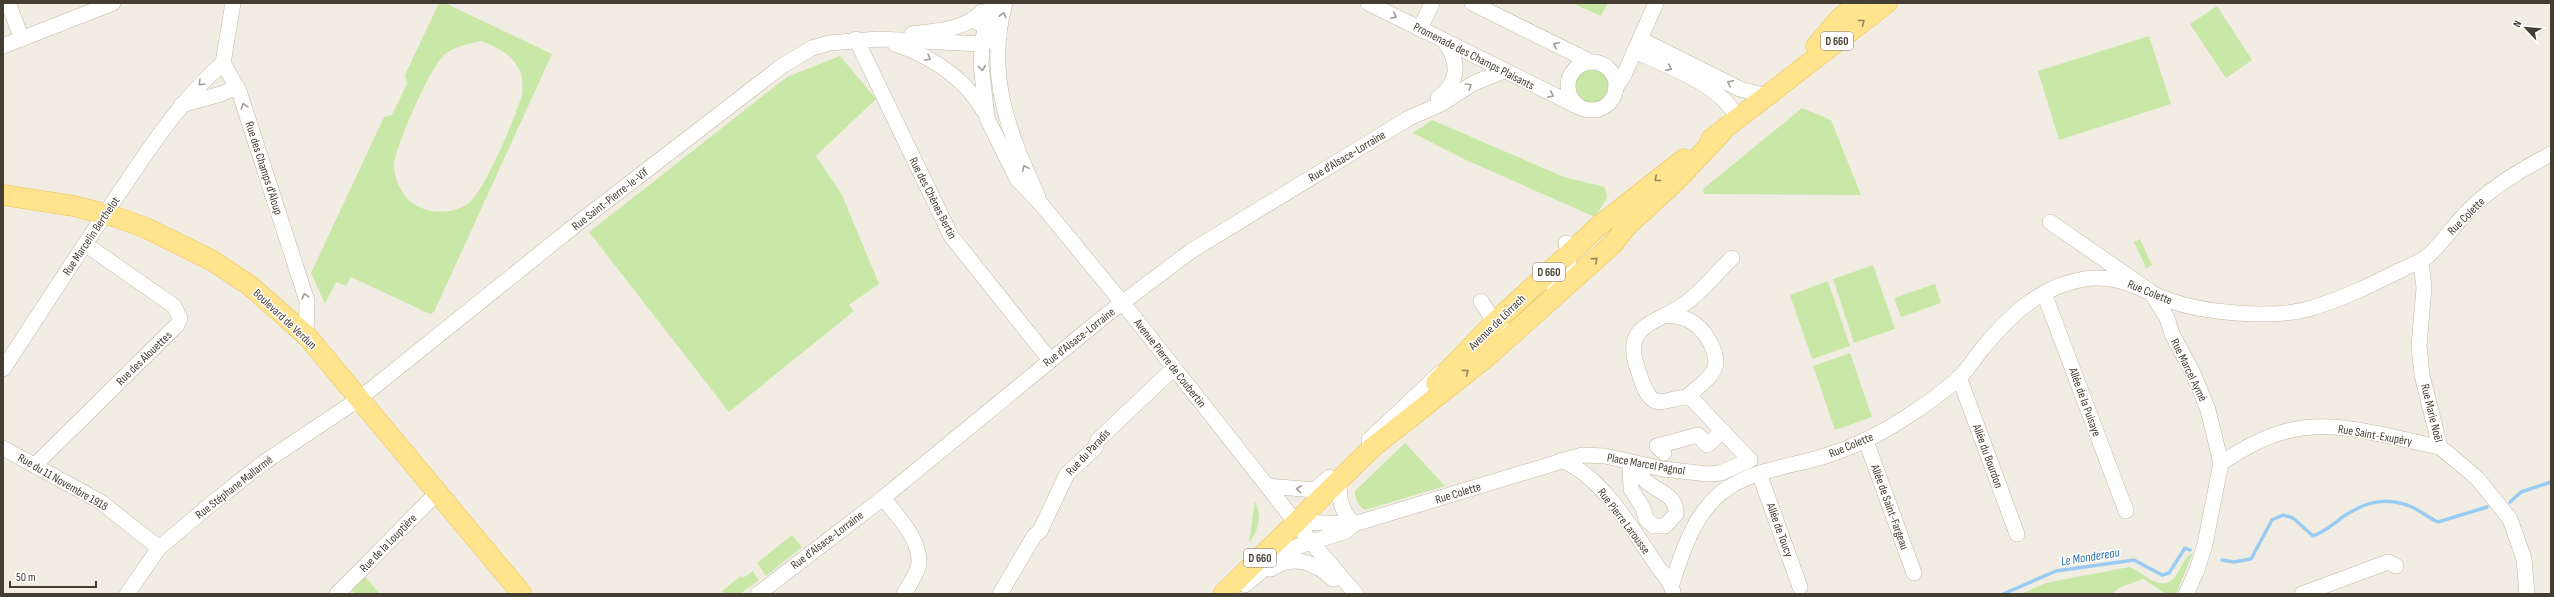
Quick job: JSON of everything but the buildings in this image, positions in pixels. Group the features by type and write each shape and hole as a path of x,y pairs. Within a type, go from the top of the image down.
{"main road":[{"name":"Avenue de Lörrach","path":"1787,79 1840,18 1859,3"},
{"name":"Avenue de Lörrach","path":"1392,431 1495,322 1567,249 1672,167 1730,126 1787,79 1887,3"},
{"name":"Avenue de Lörrach","path":"1297,522 1339,479 1392,431 1488,356 1613,244 1626,227 1675,182 1730,126"},
{"name":"Boulevard de Verdun","path":"3,195 104,213 146,228 214,261 249,285 306,335 522,594"},
{"name":"D 660","path":"1223,594 1297,522"}],"street":[{"path":"8,3 22,39"},
{"path":"3,46 113,3"},
{"path":"223,63 233,3"},
{"path":"988,3 980,23 999,36"},
{"name":"Avenue Pierre de Coubertin","path":"992,3 980,23 982,44 981,64 987,118 1017,179 1041,204 1123,303 1297,522 1312,543 1356,594"},
{"name":"Avenue Pierre de Coubertin","path":"1006,3 999,36 999,67 1006,118 1041,204"},
{"name":"Promenade des Champs Plaisants","path":"1368,3 1504,71 1588,110 1602,108 1612,98 1616,87 1624,75 1656,3"},
{"path":"1420,29 1432,3"},
{"path":"1472,3 1591,62 1608,68 1622,65 1637,45"},
{"name":"Rue Saint-Pierre-le-Vif","path":"879,39 980,23"},
{"path":"982,44 999,36"},
{"name":"Rue Saint-Pierre-le-Vif","path":"359,399 578,223 782,66 812,48 829,43 856,39 982,44"},
{"name":"Rue des Chênes Bertin","path":"856,39 950,236 1050,360"},
{"name":"Rue Saint-Pierre-le-Vif","path":"879,39 919,52 939,64 964,83 977,99 987,118"},
{"name":"Rue d'Alsace-Lorraine","path":"758,594 883,498 1050,360 1191,251 1423,111 1450,88 1455,76 1452,52 1445,42"},
{"path":"1637,45 1740,89 1766,96"},
{"path":"1637,45 1714,91 1734,109 1730,126"},
{"path":"1581,108 1570,97 1568,81 1576,68 1591,62"},
{"name":"Rue des Champs d'Aloup","path":"223,63 237,87 307,301 306,335"},
{"name":"Rue Marcelin Berthelot","path":"3,369 104,213 181,105 195,89 223,63"},
{"path":"1608,68 1612,74 1616,87"},
{"name":"Rue d'Alsace-Lorraine","path":"1423,111 1441,104 1474,83 1504,71"},
{"path":"181,105 221,94 237,87"},
{"name":"Rue Colette","path":"1673,589 1689,535 1700,517 1720,494 1734,483 1758,473 1822,457 1866,441 1908,416 1959,377 2008,318 2022,306 2044,293 2087,279 2110,278 2132,283 2176,302 2201,308 2252,314 2285,313 2308,309 2364,288 2421,261 2476,204 2500,183 2523,168 2551,154"},
{"name":"Rue Marcel Aymé","path":"2050,222 2150,292 2167,318 2172,334 2193,373 2208,410 2221,463 2205,544 2197,570 2186,594"},
{"name":"Rue des Alouettes","path":"36,464 177,325 180,318 174,306 85,244"},
{"path":"1481,302 1495,322 1504,329 1518,328 1535,304 1563,280 1571,262 1567,249"},
{"path":"1665,315 1677,316 1695,324 1704,334 1714,352 1716,363 1714,371 1687,397 1660,402 1652,399 1643,385 1635,362 1633,352 1639,333 1654,319 1683,305 1732,258"},
{"name":"Rue Marie Noël","path":"2421,261 2424,288 2419,346 2422,375 2440,447 2478,478 2504,509 2519,539 2524,559 2527,594"},
{"name":"Allée de la Puisaye","path":"2044,293 2126,511"},
{"path":"1267,486 1315,490 1495,322"},
{"name":"Rue du Paradis","path":"1000,594 1034,536 1040,531 1067,474 1095,448 1098,440 1141,397 1174,368"},
{"name":"Allée du Bourdon","path":"1959,377 2017,534"},
{"path":"1664,453 1657,446 1698,435 1707,445 1727,436 1687,397"},
{"name":"Rue Stéphane Mallarmé","path":"127,594 159,548 263,463 359,399"},
{"name":"Rue Saint-Exupéry","path":"2221,463 2246,446 2266,438 2288,430 2309,428 2352,430 2440,447"},
{"name":"Place Marcel Pagnol","path":"1561,460 1582,455 1605,456 1633,463 1720,473 1750,460 1727,436"},
{"name":"Allée de Saint-Fargeau","path":"1866,441 1914,573"},
{"name":"Rue du 11 Novembre 1918","path":"3,448 36,464 101,502 159,548"},
{"name":"Rue Colette","path":"1297,522 1354,524 1561,460"},
{"name":"Rue Pierre Larousse","path":"1561,460 1580,468 1591,478 1624,517 1673,589"},
{"path":"1591,478 1599,464 1633,463"},
{"name":"Allée de Toucy","path":"1758,473 1800,587"},
{"path":"1339,479 1339,503 1346,515 1354,524"},
{"name":"Rue de la Louptière","path":"337,594 438,492"},
{"path":"883,498 909,532 918,559 918,568 904,594"},
{"name":"Rue Colette","path":"1234,594 1280,555 1290,549 1346,531 1354,524"},
{"name":"Rue Marie Noël","path":"2522,594 2524,559"},
{"path":"1242,594 1276,565 1298,561 1321,567 1348,594"},
{"path":"2302,594 2388,562 2396,566"}],"green space":[{"path":"439,3 445,3 552,54 434,312 430,314 351,277 346,286 336,282 325,304 311,273 384,117 392,115 407,84 405,75","holes":["481,41 505,53 518,67 522,77 522,96 491,170 476,196 469,203 453,210 444,212 426,210 410,201 400,189 394,167 400,143 422,91 438,62 444,55 452,49 467,44"]},
{"path":"1572,3 1608,3 1601,16"},
{"path":"2217,6 2252,60 2226,78 2190,24"},
{"path":"2149,36 2171,104 2059,140 2038,71"},
{"path":"840,56 876,99 816,156 842,195 879,284 849,305 854,311 729,412 589,232 787,77"},
{"path":"1591,69 1604,74 1609,87 1604,100 1591,105 1578,100 1573,87 1578,74"},
{"path":"1802,108 1831,120 1861,195 1704,194 1703,189"},
{"path":"1432,120 1564,177 1605,187 1607,198 1595,217 1466,160 1413,133"},
{"path":"2140,239 2152,265 2146,268 2134,242"},
{"path":"1873,265 1895,329 1854,343 1833,279"},
{"path":"1828,281 1850,346 1812,359 1790,295"},
{"path":"1935,284 1941,303 1901,317 1894,298"},
{"path":"1850,353 1872,417 1835,430 1813,366"},
{"path":"1405,443 1445,486 1365,510 1357,502 1355,491"},
{"path":"1255,501 1259,517 1257,528 1249,543"},
{"path":"792,535 802,547 766,576 757,563"},
{"path":"2193,553 2176,594 2166,594 2143,579 2119,588 2112,594 2021,594 2045,583 2129,567 2152,580 2166,583 2174,578 2185,559"},
{"path":"753,571 759,580 740,594 724,594 722,591 741,576 743,578"},
{"path":"365,577 380,594 355,594 350,588"}],"waterway":[{"name":"Le Mondereau","path":"2510,502 2521,492 2551,482"},
{"name":"Le Mondereau","path":"2222,560 2234,562 2251,559 2272,520 2283,515 2293,518 2313,536 2326,530 2353,511 2378,502 2386,501 2404,504 2438,522 2487,507"},
{"name":"Le Mondereau","path":"2003,594 2056,571 2134,560 2162,575 2169,573 2185,548 2190,550"}]}
